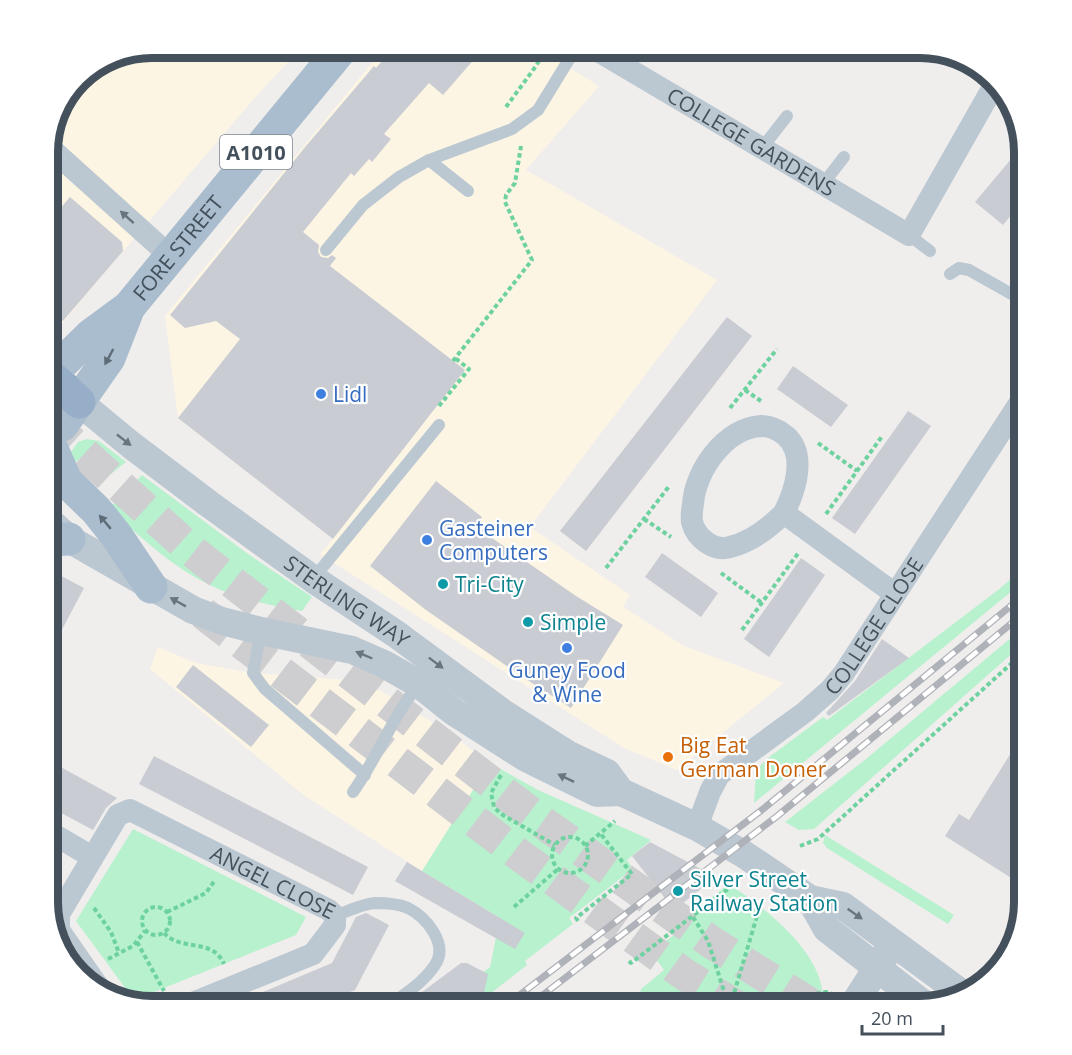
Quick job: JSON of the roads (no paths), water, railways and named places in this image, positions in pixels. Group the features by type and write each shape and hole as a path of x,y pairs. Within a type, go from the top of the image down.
{"highway":[{"path":"59,384 79,402"}],"main road":[{"name":"FORE STREET","path":"59,366 91,335 129,307 334,58"},
{"name":"FORE STREET","path":"59,429 110,358 129,307"},
{"path":"59,465 66,481 96,510 116,534 151,587"}],"street":[{"name":"COLLEGE GARDENS","path":"630,59 762,148 909,236"},
{"path":"909,236 991,91"},
{"path":"59,156 170,256"},
{"name":"STERLING WAY","path":"79,402 145,456 313,579 396,634 503,713 569,755 607,773 619,805"},
{"name":"COLLEGE CLOSE","path":"697,827 719,775 805,712 830,690 844,673 1014,411"},
{"path":"771,427 790,440 796,452 796,478 784,513 763,532 730,548 718,548 706,543 693,524 696,486 705,468 723,445 750,428 771,427"},
{"path":"784,513 895,594"},
{"name":"STERLING WAY","path":"58,535 193,610 222,621 261,631 352,650 384,664 419,684 454,712 526,758 619,805 697,827 745,855 810,899 843,906 956,989"},
{"name":"ANGEL CLOSE","path":"59,914 118,815 130,810 329,910 336,916 335,925 313,954 232,987 200,996"},
{"path":"58,837 92,857"},
{"name":"STERLING WAY","path":"810,899 827,929 906,996"},
{"name":"ANGEL CLOSE","path":"68,943 85,968"},
{"path":"846,996 876,968 894,943"},
{"path":"917,996 929,970"}],"lane":[{"path":"326,250 350,219 378,192 413,168 512,129 538,110 570,59"},
{"path":"762,148 787,116"},
{"path":"823,184 844,157"},
{"path":"429,160 468,191"},
{"path":"909,236 930,251"},
{"path":"950,274 959,268 969,270 1014,295"},
{"path":"313,579 439,425"},
{"path":"261,631 253,673 265,689 365,775"},
{"path":"353,792 365,775 403,705 419,684"},
{"path":"336,916 375,903 395,904 408,908 424,920 438,940 439,951 436,963 421,980 400,996"}],"tunnel":[{"path":"59,431 192,551 542,822 711,942 797,996"},
{"path":"203,613 518,854 684,974 719,996"}],"railway":[{"path":"518,996 763,809 1014,603"},
{"path":"541,996 776,817 1014,621"}],"place":[{"name":"Lidl","path":"321,394"},
{"name":"Gasteiner Computers","path":"427,540"},
{"name":"Tri-City","path":"443,584"},
{"name":"Simple","path":"528,622"},
{"name":"Guney Food & Wine","path":"567,648"},
{"name":"Big Eat German Doner","path":"668,757"},
{"name":"Silver Street Railway Station","path":"678,891"}]}
